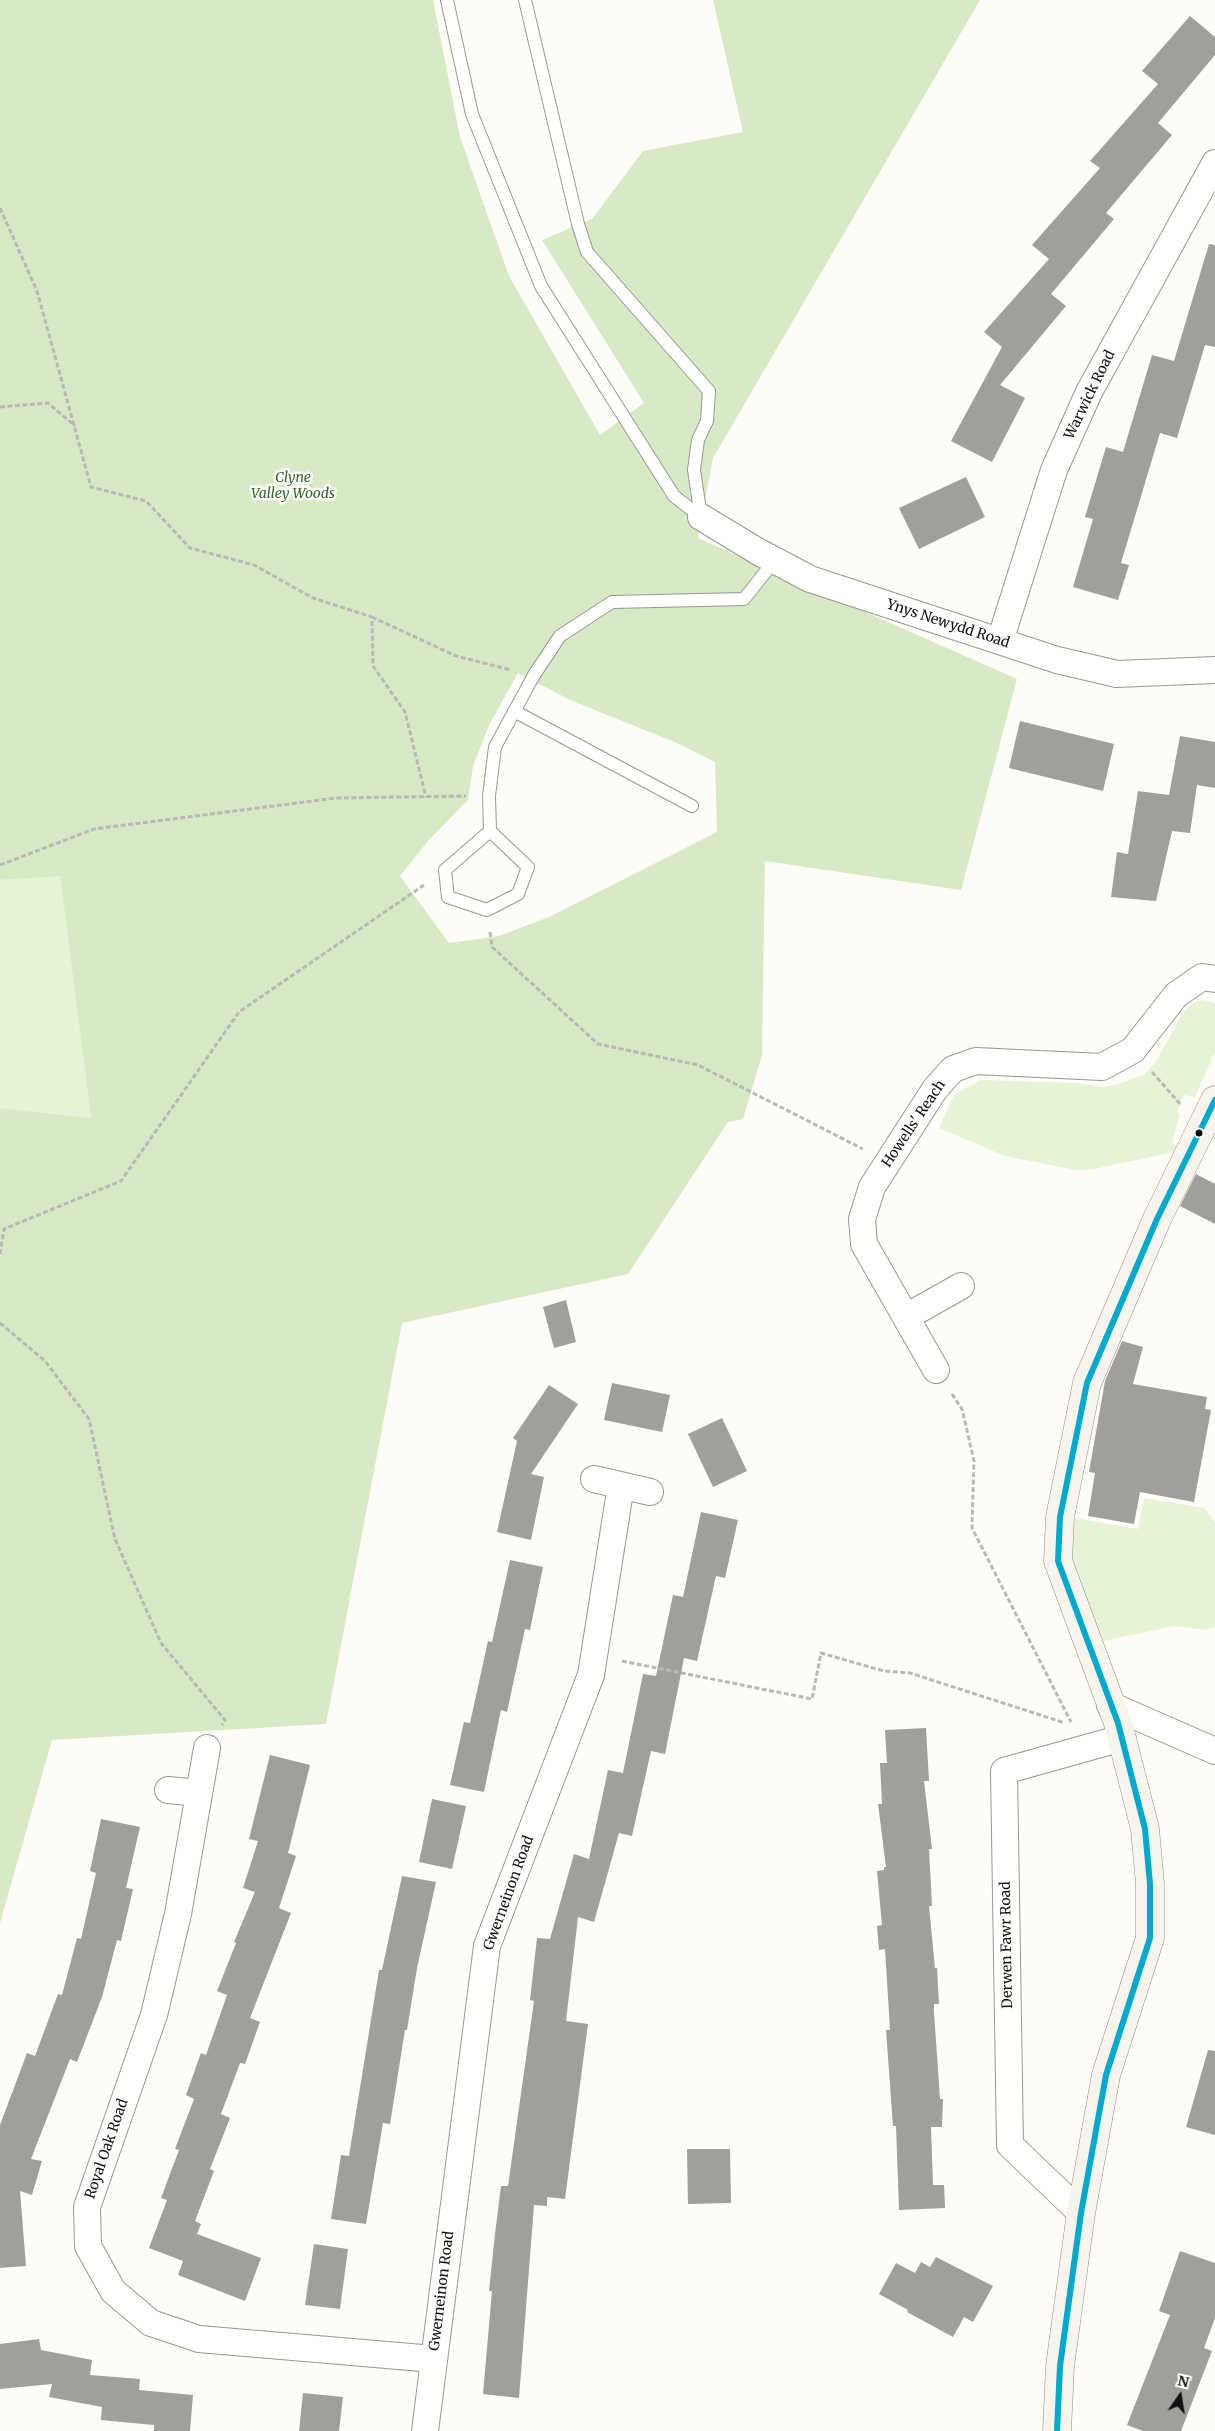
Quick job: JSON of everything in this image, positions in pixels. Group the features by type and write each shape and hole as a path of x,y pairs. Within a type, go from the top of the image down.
{"main road":[{"path":"1057,2431 1060,2366 1081,2213 1106,2075 1150,1938 1150,1884 1145,1829 1122,1738 1058,1561 1060,1517 1087,1383 1157,1219 1215,1100"}],"street":[{"name":"Warwick Road","path":"1000,641 1054,470 1089,392 1215,163"},
{"name":"Ynys Newydd Road","path":"702,517 810,579 1058,660 1117,674 1214,671"},
{"name":"Howells' Reach","path":"936,1370 864,1244 862,1219 872,1187 934,1089 952,1069 976,1061 1102,1067 1133,1050 1176,995 1202,978 1215,979"},
{"path":"906,1317 961,1286"},
{"path":"594,1479 650,1492"},
{"name":"Gwerneinon Road","path":"425,2431 487,1946 591,1675 621,1485"},
{"path":"1110,1705 1215,1750"},
{"name":"Derwen Fawr Road","path":"1081,2213 1010,2145 1004,1771 1122,1738"},
{"name":"Royal Oak Road","path":"207,1748 178,1914 154,2015 87,2207 88,2246 113,2291 151,2323 199,2339 434,2359"},
{"path":"168,1790 199,1794"}],"lane":[{"path":"447,0 472,114 541,286 674,496 702,517"},
{"path":"525,0 587,252 709,391 707,422 698,440 694,470 702,517"},
{"path":"490,832 445,870 448,897 487,910 518,894 528,867 490,832 490,796 495,747 534,675 560,636 612,602 744,599 775,560"},
{"path":"514,711 692,806"}],"path":[{"path":"0,208 37,291 91,487 146,501 190,548 254,565 313,598 372,617 456,656 534,675"},
{"path":"0,407 48,403 75,426"},
{"path":"372,617 373,666 405,712 426,797"},
{"path":"0,865 94,829 336,798 490,796"},
{"path":"0,1254 4,1229 121,1181 239,1012 445,870"},
{"path":"487,910 492,947 598,1044 698,1065 888,1162"},
{"path":"1133,1050 1201,1128"},
{"path":"0,1323 44,1361 89,1419 115,1539 161,1643 225,1720 207,1748"},
{"path":"594,1655 812,1699 821,1653 884,1671 910,1673 1073,1726 1046,1677 1022,1624 972,1528 974,1461 962,1409 936,1370"}],"green space":[{"name":"Clyne Valley Woods","path":"0,0 433,0 460,137 509,276 600,435 644,403 542,240 592,219 643,151 743,132 713,0 980,0 713,458 698,538 1017,679 961,890 765,861 762,1055 743,1119 728,1122 628,1274 402,1323 326,1724 52,1740 0,1923 0,1108 91,1118 60,876 0,880","holes":["518,673 570,700 677,743 715,762 717,832 549,917 499,936 449,943 400,876 428,841 468,800 473,766 490,723"]},
{"path":"60,875 91,1118 0,1108 0,880"},
{"path":"1202,1000 1215,1003 1215,1052 1195,1097 1184,1095 1177,1112 1180,1114 1172,1143 1177,1145 1174,1152 1094,1169 1076,1170 1005,1156 939,1128 954,1095 980,1080 1078,1083 1103,1087 1116,1085 1145,1074 1157,1060 1183,1013 1193,1003"},
{"path":"1144,1498 1204,1508 1212,1518 1215,1524 1215,1627 1208,1630 1174,1626 1099,1642 1071,1561 1071,1543 1075,1518 1138,1529"}],"building":[{"path":"1190,16 1215,37 1215,55 1158,123 1172,135 1106,213 1114,219 1051,294 1066,306 1000,385 1025,398 992,462 951,441 1002,347 984,332 1049,259 1032,245 1100,168 1090,161 1158,84 1142,71"},
{"path":"1209,244 1215,245 1215,347 1205,345 1177,438 1160,433 1121,563 1129,565 1118,600 1073,587 1093,519 1085,517 1106,447 1123,452 1152,355 1174,361"},
{"path":"966,477 985,517 919,549 899,508"},
{"path":"1020,721 1114,744 1103,791 1009,768"},
{"path":"1180,736 1215,742 1215,788 1197,785 1190,833 1172,831 1156,901 1111,897 1117,852 1128,854 1138,791 1169,795"},
{"path":"1196,1174 1215,1184 1215,1224 1180,1206"},
{"path":"566,1300 576,1342 554,1348 543,1307"},
{"path":"1122,1341 1143,1347 1133,1384 1207,1397 1205,1409 1211,1410 1194,1502 1140,1492 1134,1524 1088,1516 1095,1473 1089,1472 1105,1381"},
{"path":"612,1383 670,1395 662,1432 604,1420"},
{"path":"549,1385 578,1404 531,1474 544,1477 531,1540 497,1532 517,1441 513,1438"},
{"path":"722,1418 747,1471 713,1487 688,1434"},
{"path":"701,1512 738,1520 725,1578 716,1576 697,1661 684,1658 665,1754 651,1751 632,1836 619,1833 594,1922 578,1917 566,2021 588,2024 565,2199 547,2197 547,2206 534,2205 519,2398 483,2394 492,2291 489,2291 495,2234 501,2186 508,2186 534,2001 530,2000 537,1938 550,1939 574,1854 589,1859 608,1770 623,1773 643,1674 656,1676 673,1595 683,1597"},
{"path":"510,1560 543,1567 530,1630 525,1629 507,1712 501,1710 484,1792 450,1785 464,1722 470,1723 488,1641 492,1642"},
{"path":"926,1728 929,1781 924,1781 932,1849 929,1849 932,1906 929,1906 935,1968 937,1968 939,2004 934,2004 934,2012 940,2099 943,2099 942,2127 931,2127 933,2185 944,2185 945,2208 899,2210 896,2126 893,2126 886,2030 890,2030 885,1949 879,1950 877,1926 882,1925 877,1871 884,1870 884,1867 886,1867 878,1804 882,1804 880,1763 887,1763 885,1730"},
{"path":"270,1755 310,1765 288,1853 296,1856 279,1908 291,1913 250,2018 260,2022 245,2064 240,2063 221,2114 230,2118 210,2169 214,2171 195,2221 201,2224 197,2234 261,2258 245,2301 178,2275 183,2261 149,2248 167,2200 161,2198 179,2150 175,2149 194,2099 186,2095 201,2053 206,2055 227,1995 217,1991 236,1943 234,1942 255,1892 243,1888 258,1841 249,1839"},
{"path":"432,1799 466,1806 452,1869 419,1862"},
{"path":"101,1819 140,1827 126,1888 133,1889 121,1941 117,1940 102,1997 77,2062 70,2059 31,2159 42,2161 32,2195 20,2191 26,2266 0,2268 0,2125 27,2053 35,2056 58,1994 62,1995 77,1938 81,1939 96,1873 90,1871"},
{"path":"402,1876 436,1882 417,1968 407,2030 405,2030 390,2124 383,2123 366,2224 331,2219 341,2155 349,2156 379,1970 382,1970"},
{"path":"1208,2050 1215,2051 1215,2135 1186,2127"},
{"path":"687,2149 730,2149 731,2203 688,2204"},
{"path":"314,2244 348,2249 340,2309 305,2305"},
{"path":"1180,2251 1215,2263 1215,2318 1204,2348 1212,2351 1181,2431 1143,2431 1127,2425 1170,2315 1159,2311"},
{"path":"936,2257 993,2286 973,2322 964,2317 953,2337 879,2294 896,2263 915,2273 921,2262 930,2267"},
{"path":"39,2339 41,2350 92,2360 90,2375 140,2379 139,2390 193,2395 190,2431 154,2431 154,2425 101,2420 102,2407 49,2397 52,2384 0,2389 0,2344"},
{"path":"303,2393 343,2397 339,2431 299,2431"}],"transit line":[{"path":"1057,2431 1060,2366 1081,2213 1106,2075 1150,1938 1150,1884 1145,1829 1118,1723 1058,1561 1060,1517 1087,1383 1157,1219 1215,1100"}]}
